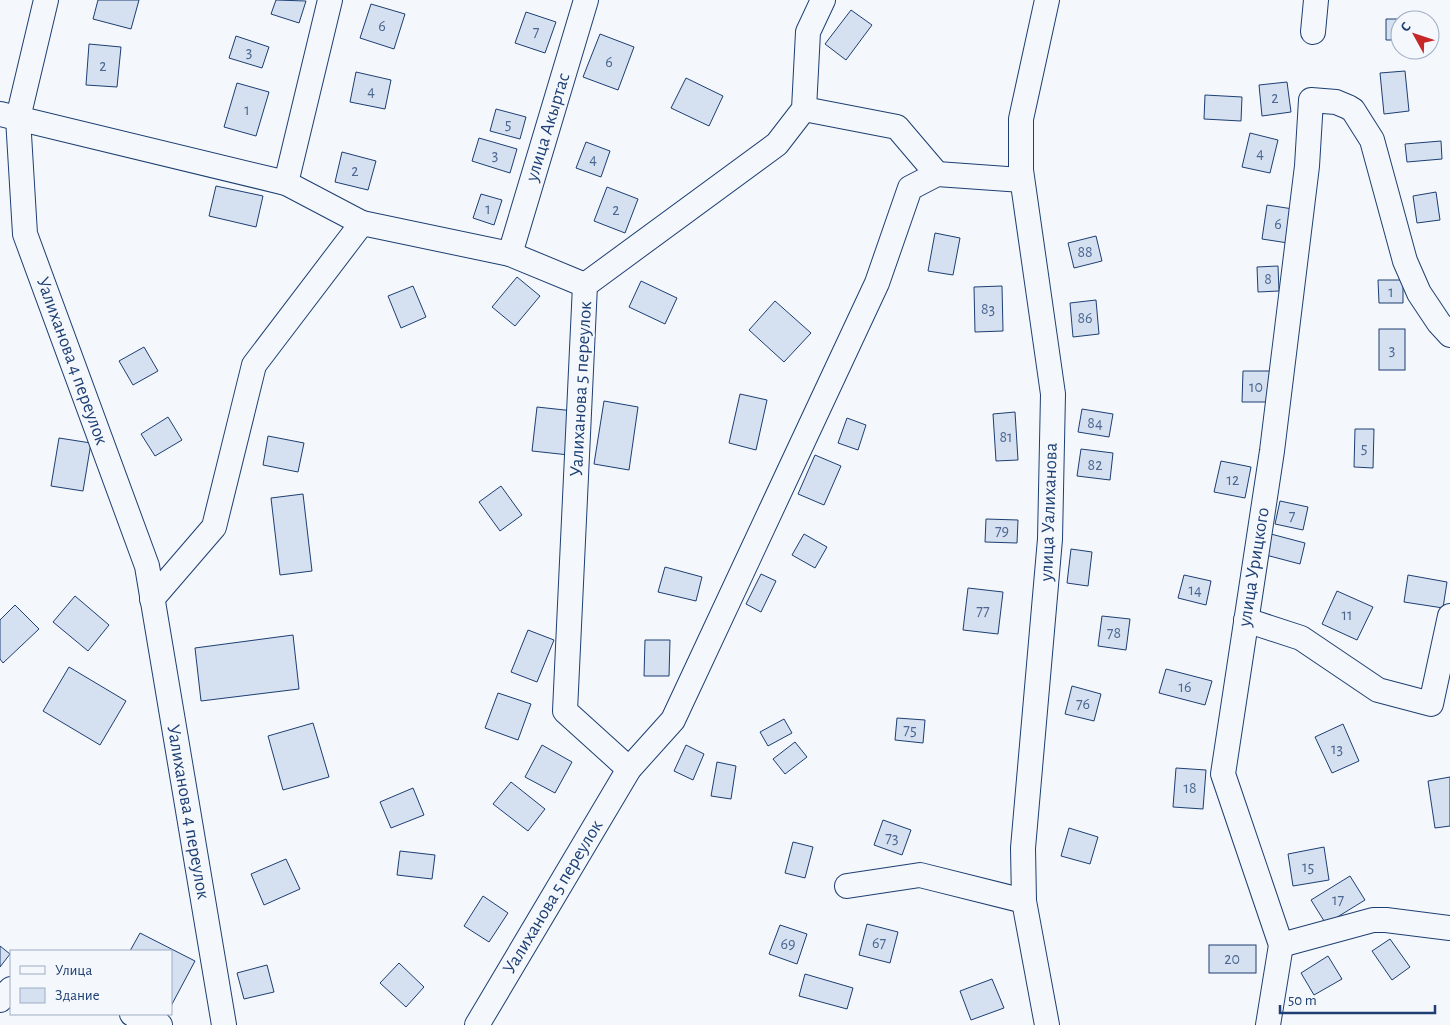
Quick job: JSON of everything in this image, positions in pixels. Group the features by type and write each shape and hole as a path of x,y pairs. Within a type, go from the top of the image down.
{"street":[{"name":"Уалиханова 4 переулок","path":"46,0 9,116 25,234 147,566 224,1025"},
{"path":"286,183 330,0"},
{"name":"улица Акыртас","path":"510,254 586,0"},
{"path":"823,0 808,32 804,109 897,127 937,174 1022,180"},
{"name":"улица Уалиханова","path":"1047,0 1021,119 1022,180 1052,394 1050,539 1023,848 1024,901 1047,1025"},
{"path":"1313,32 1316,0"},
{"name":"улица Урицкого","path":"1268,1025 1281,945 1223,774 1272,451 1307,166 1311,100 1336,102 1348,106 1353,110 1372,140 1405,261 1419,292 1439,323 1450,335"},
{"name":"Уалиханова 5 переулок","path":"629,769 565,712 585,285 777,144 804,109"},
{"path":"9,116 286,183 362,223 510,254 585,285"},
{"name":"Уалиханова 5 переулок","path":"477,1025 629,769 673,720 877,283 910,188 937,174"},
{"path":"152,599 214,527 254,365 362,223"},
{"path":"1246,620 1301,638 1378,690 1431,704 1450,616"},
{"path":"846,886 920,874 1024,901"},
{"path":"1281,945 1373,920 1450,928"},
{"path":"0,1000 10,990"},
{"path":"135,1015 160,1025"}],"building":[{"path":"98,0 139,0 131,29 93,19"},
{"path":"276,0 306,1 299,23 271,14"},
{"path":"371,4 405,14 394,49 360,38"},
{"path":"851,10 872,25 846,60 825,44"},
{"path":"526,12 556,22 545,53 515,43"},
{"path":"1386,19 1390,19 1390,40 1386,40"},
{"path":"600,34 634,47 618,90 583,77"},
{"path":"236,36 269,47 262,68 229,58"},
{"path":"89,44 121,47 117,87 86,85"},
{"path":"1405,71 1409,111 1384,114 1380,73"},
{"path":"356,72 391,80 385,109 350,102"},
{"path":"686,78 723,96 709,126 671,108"},
{"path":"1287,82 1291,112 1262,116 1259,85"},
{"path":"237,83 269,92 256,136 224,127"},
{"path":"1205,95 1242,97 1241,121 1204,119"},
{"path":"496,109 526,117 520,139 490,131"},
{"path":"1250,133 1278,140 1270,173 1242,167"},
{"path":"479,138 517,149 510,173 472,161"},
{"path":"1441,141 1442,159 1407,162 1405,144"},
{"path":"586,142 610,151 601,177 576,168"},
{"path":"342,152 376,161 368,190 335,182"},
{"path":"216,186 263,196 256,227 209,216"},
{"path":"607,187 638,199 625,233 594,221"},
{"path":"1436,192 1440,220 1417,223 1413,196"},
{"path":"481,194 502,200 494,225 473,218"},
{"path":"1267,205 1293,209 1288,243 1262,239"},
{"path":"935,233 960,238 953,275 928,271"},
{"path":"1096,236 1102,261 1074,268 1068,243"},
{"path":"1278,266 1279,291 1258,292 1257,267"},
{"path":"517,277 540,296 515,326 492,307"},
{"path":"1378,280 1403,280 1403,303 1379,303"},
{"path":"641,281 677,298 665,324 629,307"},
{"path":"413,286 426,317 401,328 388,296"},
{"path":"1002,286 1003,331 975,332 974,287"},
{"path":"1096,300 1099,334 1073,337 1070,303"},
{"path":"775,301 811,333 784,362 749,330"},
{"path":"1379,329 1405,329 1405,370 1379,370"},
{"path":"144,347 158,371 133,385 119,361"},
{"path":"1243,371 1270,371 1269,402 1242,402"},
{"path":"740,394 767,400 756,450 729,443"},
{"path":"604,401 638,407 629,470 594,464"},
{"path":"537,407 574,411 569,455 532,451"},
{"path":"1082,409 1113,414 1109,437 1078,432"},
{"path":"1015,412 1018,460 996,461 993,414"},
{"path":"168,417 182,440 155,456 141,434"},
{"path":"847,418 866,425 858,450 838,443"},
{"path":"1355,429 1374,429 1373,468 1354,467"},
{"path":"268,436 304,443 298,472 263,465"},
{"path":"59,438 91,443 83,491 51,486"},
{"path":"1081,449 1113,453 1110,480 1077,476"},
{"path":"815,455 841,466 824,505 798,494"},
{"path":"1221,461 1251,467 1245,498 1214,492"},
{"path":"501,486 522,515 500,531 479,502"},
{"path":"303,494 312,571 280,575 271,498"},
{"path":"1280,501 1308,507 1303,530 1275,524"},
{"path":"986,519 1018,520 1017,543 985,542"},
{"path":"1267,533 1305,543 1300,564 1262,554"},
{"path":"804,534 827,547 815,568 792,555"},
{"path":"1071,549 1092,552 1088,586 1067,583"},
{"path":"665,567 702,577 696,601 658,592"},
{"path":"761,574 776,581 761,612 746,604"},
{"path":"1184,575 1211,581 1206,605 1178,598"},
{"path":"1408,575 1447,582 1443,608 1404,602"},
{"path":"968,588 1003,592 998,634 963,630"},
{"path":"1337,591 1373,607 1357,640 1322,624"},
{"path":"75,596 109,625 88,651 53,622"},
{"path":"15,605 39,629 3,663 0,659 0,620"},
{"path":"1102,616 1130,619 1126,650 1098,646"},
{"path":"528,630 554,640 537,682 511,672"},
{"path":"293,635 299,689 201,701 195,648"},
{"path":"645,640 670,640 669,676 644,676"},
{"path":"69,667 126,701 100,745 43,711"},
{"path":"1166,669 1212,681 1205,705 1159,693"},
{"path":"1072,686 1101,694 1094,721 1065,714"},
{"path":"498,693 531,704 518,740 485,728"},
{"path":"897,718 925,720 923,743 895,740"},
{"path":"784,719 792,733 768,746 760,732"},
{"path":"313,723 329,777 283,790 268,736"},
{"path":"1343,724 1359,761 1332,773 1315,737"},
{"path":"795,742 807,757 785,774 773,759"},
{"path":"542,745 572,762 555,793 525,777"},
{"path":"686,745 704,754 693,780 674,771"},
{"path":"717,762 736,766 731,799 711,796"},
{"path":"1176,768 1206,770 1203,809 1173,807"},
{"path":"1450,777 1450,826 1435,828 1428,781"},
{"path":"511,782 545,809 528,831 493,804"},
{"path":"413,788 424,815 391,828 380,802"},
{"path":"883,820 911,830 902,855 874,845"},
{"path":"1069,828 1098,837 1090,864 1061,856"},
{"path":"793,842 813,847 805,878 785,873"},
{"path":"1324,847 1329,880 1293,886 1288,854"},
{"path":"400,851 435,855 432,879 397,875"},
{"path":"286,859 300,889 264,905 251,874"},
{"path":"1350,876 1365,900 1326,924 1311,900"},
{"path":"483,896 508,913 489,942 464,926"},
{"path":"867,924 898,932 890,963 859,955"},
{"path":"780,925 807,934 797,964 769,954"},
{"path":"140,933 195,961 172,1004 172,950 131,950"},
{"path":"1390,939 1410,967 1392,980 1372,951"},
{"path":"1209,945 1256,945 1256,973 1209,973"},
{"path":"0,946 10,954 0,967"},
{"path":"1328,956 1342,979 1314,995 1301,973"},
{"path":"399,963 424,987 406,1007 380,983"},
{"path":"267,965 274,992 244,999 237,973"},
{"path":"805,974 853,988 847,1009 799,996"},
{"path":"992,979 1004,1008 971,1020 960,991"}]}
